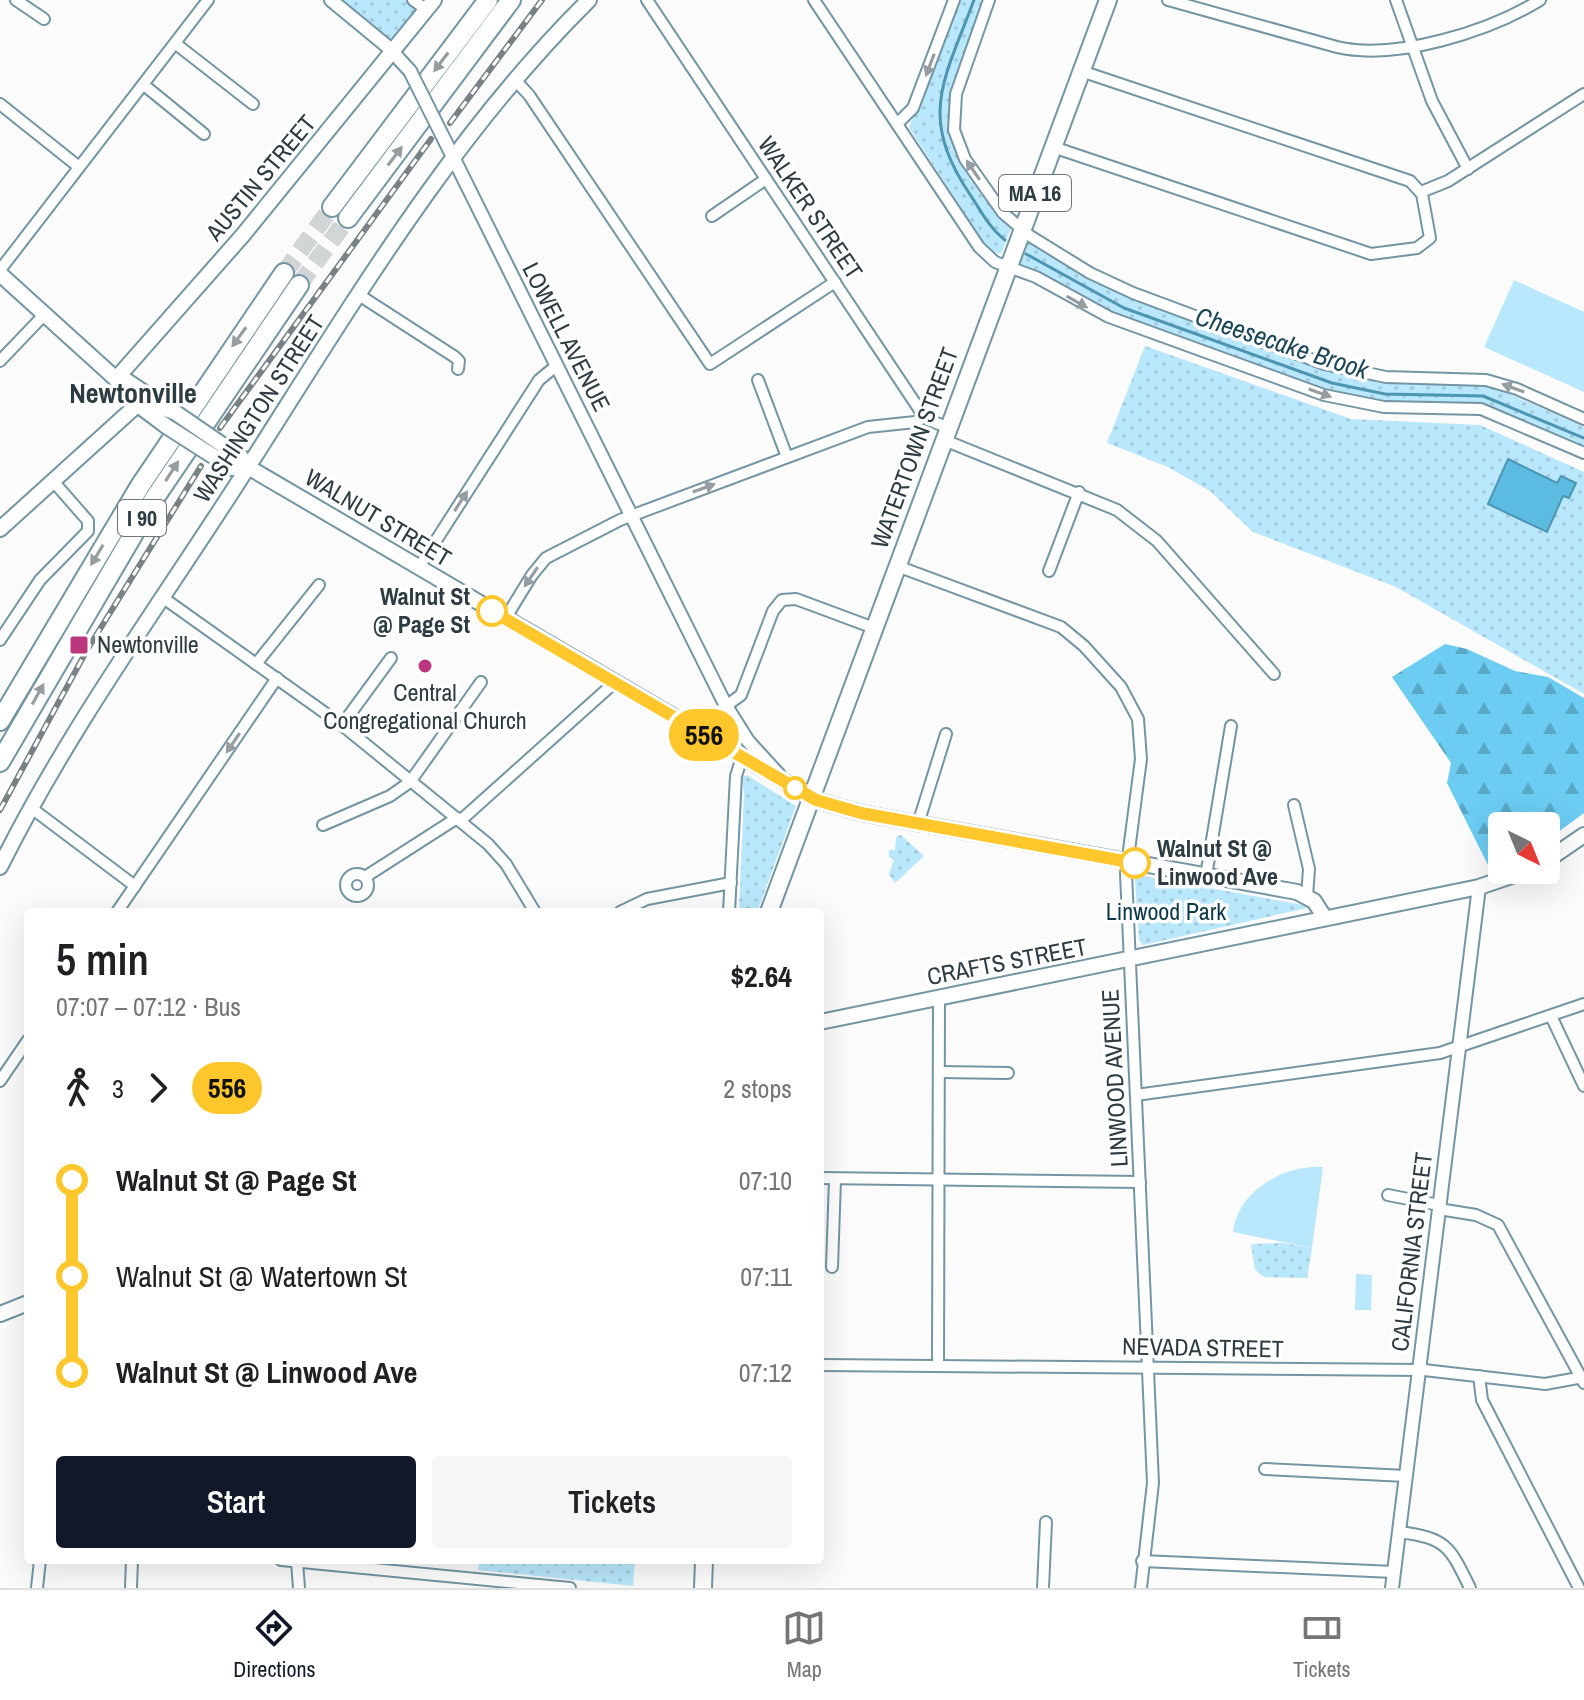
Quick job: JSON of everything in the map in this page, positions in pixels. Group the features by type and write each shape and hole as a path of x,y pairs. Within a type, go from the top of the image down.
{"highway":[{"path":"332,207 488,0"},
{"path":"348,218 511,0"},
{"name":"I 90","path":"0,721 134,495 284,273"},
{"name":"I 90","path":"0,762 154,499 299,285"}],"main road":[{"name":"WASHINGTON STREET","path":"0,867 30,807 162,597 359,295 454,160 516,81 589,0"},
{"name":"WATERTOWN STREET","path":"770,908 1108,0"},
{"name":"AUSTIN STREET","path":"116,379 243,235 431,5"},
{"name":"WALNUT STREET","path":"0,272 43,316 116,379 132,383 176,413 220,452 232,468 248,467 811,797 840,808 918,824 1307,896"},
{"name":"WALNUT STREET","path":"116,379 119,388 137,405 166,426 220,452"},
{"path":"0,529 137,405 151,403 176,413"},
{"path":"1560,851 1584,835"},
{"name":"CRAFTS STREET","path":"824,1021 1488,883"},
{"path":"1307,896 1316,903 1325,918"},
{"path":"0,1314 24,1305"},
{"path":"703,1588 704,1564"}],"street":[{"path":"16,0 44,19"},
{"path":"0,272 208,0"},
{"name":"LOWELL AVENUE","path":"331,0 394,53 410,71 729,711 751,745 788,784"},
{"path":"413,0 431,5"},
{"name":"WALKER STREET","path":"647,0 925,417"},
{"path":"814,0 979,247 991,259 1041,279 1109,317 1331,397 1384,407 1481,409 1584,453"},
{"path":"897,124 915,104 954,0"},
{"path":"989,0 957,88 954,130 971,168 1003,213 1022,230 1090,273 1133,293 1324,364 1386,377 1486,380 1523,391 1584,419"},
{"path":"1168,0 1350,49 1378,50 1478,31 1540,0"},
{"path":"1396,0 1432,101 1468,169"},
{"path":"176,44 253,104"},
{"path":"1053,147 1371,254 1417,248 1427,242 1430,228 1421,192 1407,180 1081,71"},
{"path":"516,81 529,95 710,364 835,282"},
{"path":"144,85 204,134"},
{"path":"1421,192 1468,169 1584,94"},
{"path":"0,104 79,167"},
{"path":"712,216 766,179"},
{"path":"359,295 455,357 459,361 458,369"},
{"path":"0,361 43,316"},
{"path":"419,567 539,380 556,366"},
{"path":"758,380 787,457"},
{"path":"505,619 546,558 631,515 874,425 915,422 925,417 946,434 1112,507 1152,536 1274,674"},
{"path":"0,640 40,580 88,531 88,521 53,481"},
{"path":"1049,571 1079,492"},
{"name":"LINWOOD AVENUE","path":"897,566 1051,622 1080,642 1124,691 1137,714 1142,741 1127,861 1129,960 1153,1483 1141,1588"},
{"path":"256,664 319,585"},
{"path":"162,597 342,725 458,820 501,857 533,908"},
{"path":"725,747 731,733 729,711 741,695 773,611 782,600 796,599 874,628"},
{"path":"342,725 391,658"},
{"path":"120,908 277,678"},
{"path":"323,825 390,796 410,782 481,682"},
{"path":"365,877 458,820 614,683"},
{"path":"1206,876 1231,726"},
{"path":"918,824 946,734"},
{"path":"729,908 736,776 742,757"},
{"path":"1294,805 1309,869 1307,896"},
{"path":"30,807 135,886"},
{"path":"628,908 643,900 731,883"},
{"name":"CALIFORNIA STREET","path":"1392,1588 1474,921 1473,888"},
{"path":"938,1366 939,998"},
{"path":"1136,1095 1435,1054 1584,1004"},
{"path":"1551,1016 1584,1086"},
{"path":"0,1081 24,1046"},
{"path":"940,1072 1008,1073"},
{"path":"824,1178 1140,1182"},
{"path":"832,1267 835,1179"},
{"path":"1388,1195 1485,1217 1498,1225 1583,1379"},
{"name":"NEVADA STREET","path":"824,1365 1419,1370 1545,1384 1583,1379"},
{"path":"1479,1376 1482,1400 1579,1588"},
{"path":"1265,1469 1406,1476"},
{"path":"1043,1588 1046,1522"},
{"path":"1399,1532 1427,1535 1446,1544 1470,1588"},
{"path":"1142,1561 1394,1572"},
{"path":"37,1588 40,1564"},
{"path":"131,1588 132,1564"},
{"path":"297,1564 299,1588"},
{"path":"338,1564 570,1588"},
{"path":"403,1572 404,1564"}],"green space":[{"path":"331,0 413,0 427,10 394,53"},
{"path":"955,0 990,0 956,94 956,140 1013,223 1001,254 989,250 909,128"},
{"path":"1030,236 1104,286 1275,352 1353,377 1491,386 1584,427 1584,453 1481,409 1352,403 1109,317 1017,270"},
{"path":"1514,280 1584,312 1584,392 1484,347"},
{"path":"1145,346 1351,419 1480,425 1584,472 1584,694 1396,587 1253,532 1210,491 1168,467 1107,443"},
{"path":"1445,644 1467,649 1515,671 1548,677 1584,698 1584,813 1560,831 1560,812 1488,812 1488,865 1447,783 1451,763 1392,677"},
{"path":"747,775 796,806 758,908 739,908 742,777"},
{"path":"901,835 924,856 895,883 889,874 894,860 889,857 889,850 895,850 896,837"},
{"name":"Linwood Park","path":"1138,875 1307,908 1143,945 1139,940 1135,879"},
{"path":"1323,1167 1312,1248 1233,1232 1243,1204 1265,1183 1293,1170"},
{"path":"1284,1243 1312,1248 1307,1278 1264,1277 1255,1270 1251,1244"},
{"path":"1356,1274 1372,1275 1371,1310 1355,1310"},
{"path":"479,1564 635,1564 633,1586 478,1570"}],"shaded area":[{"path":"1508,459 1557,483 1561,476 1576,483 1569,498 1563,496 1547,532 1488,504"}],"waterway":[{"name":"Cheesecake Brook","path":"974,0 946,77 940,120 944,143 954,168 986,220 1005,240"},
{"name":"Cheesecake Brook","path":"1026,254 1124,308 1332,383 1385,394 1483,396 1584,438"}],"tunnel":[{"path":"284,273 332,207"},
{"path":"299,285 348,218"}],"railway":[{"path":"450,123 542,0"},
{"path":"220,428 431,139"},
{"path":"0,810 87,650 201,466"}],"bus line":[{"name":"556","path":"492,611 816,800 861,813 1135,863"}],"place":[{"name":"Walnut St @ Page St","path":"492,611"},
{"name":"Newtonville","path":"79,645"},
{"name":"Central Congregational Church","path":"425,666"},
{"name":"Walnut St @ Linwood Ave","path":"1135,863"}],"district":[{"name":"Newtonville","path":"133,393"}]}
